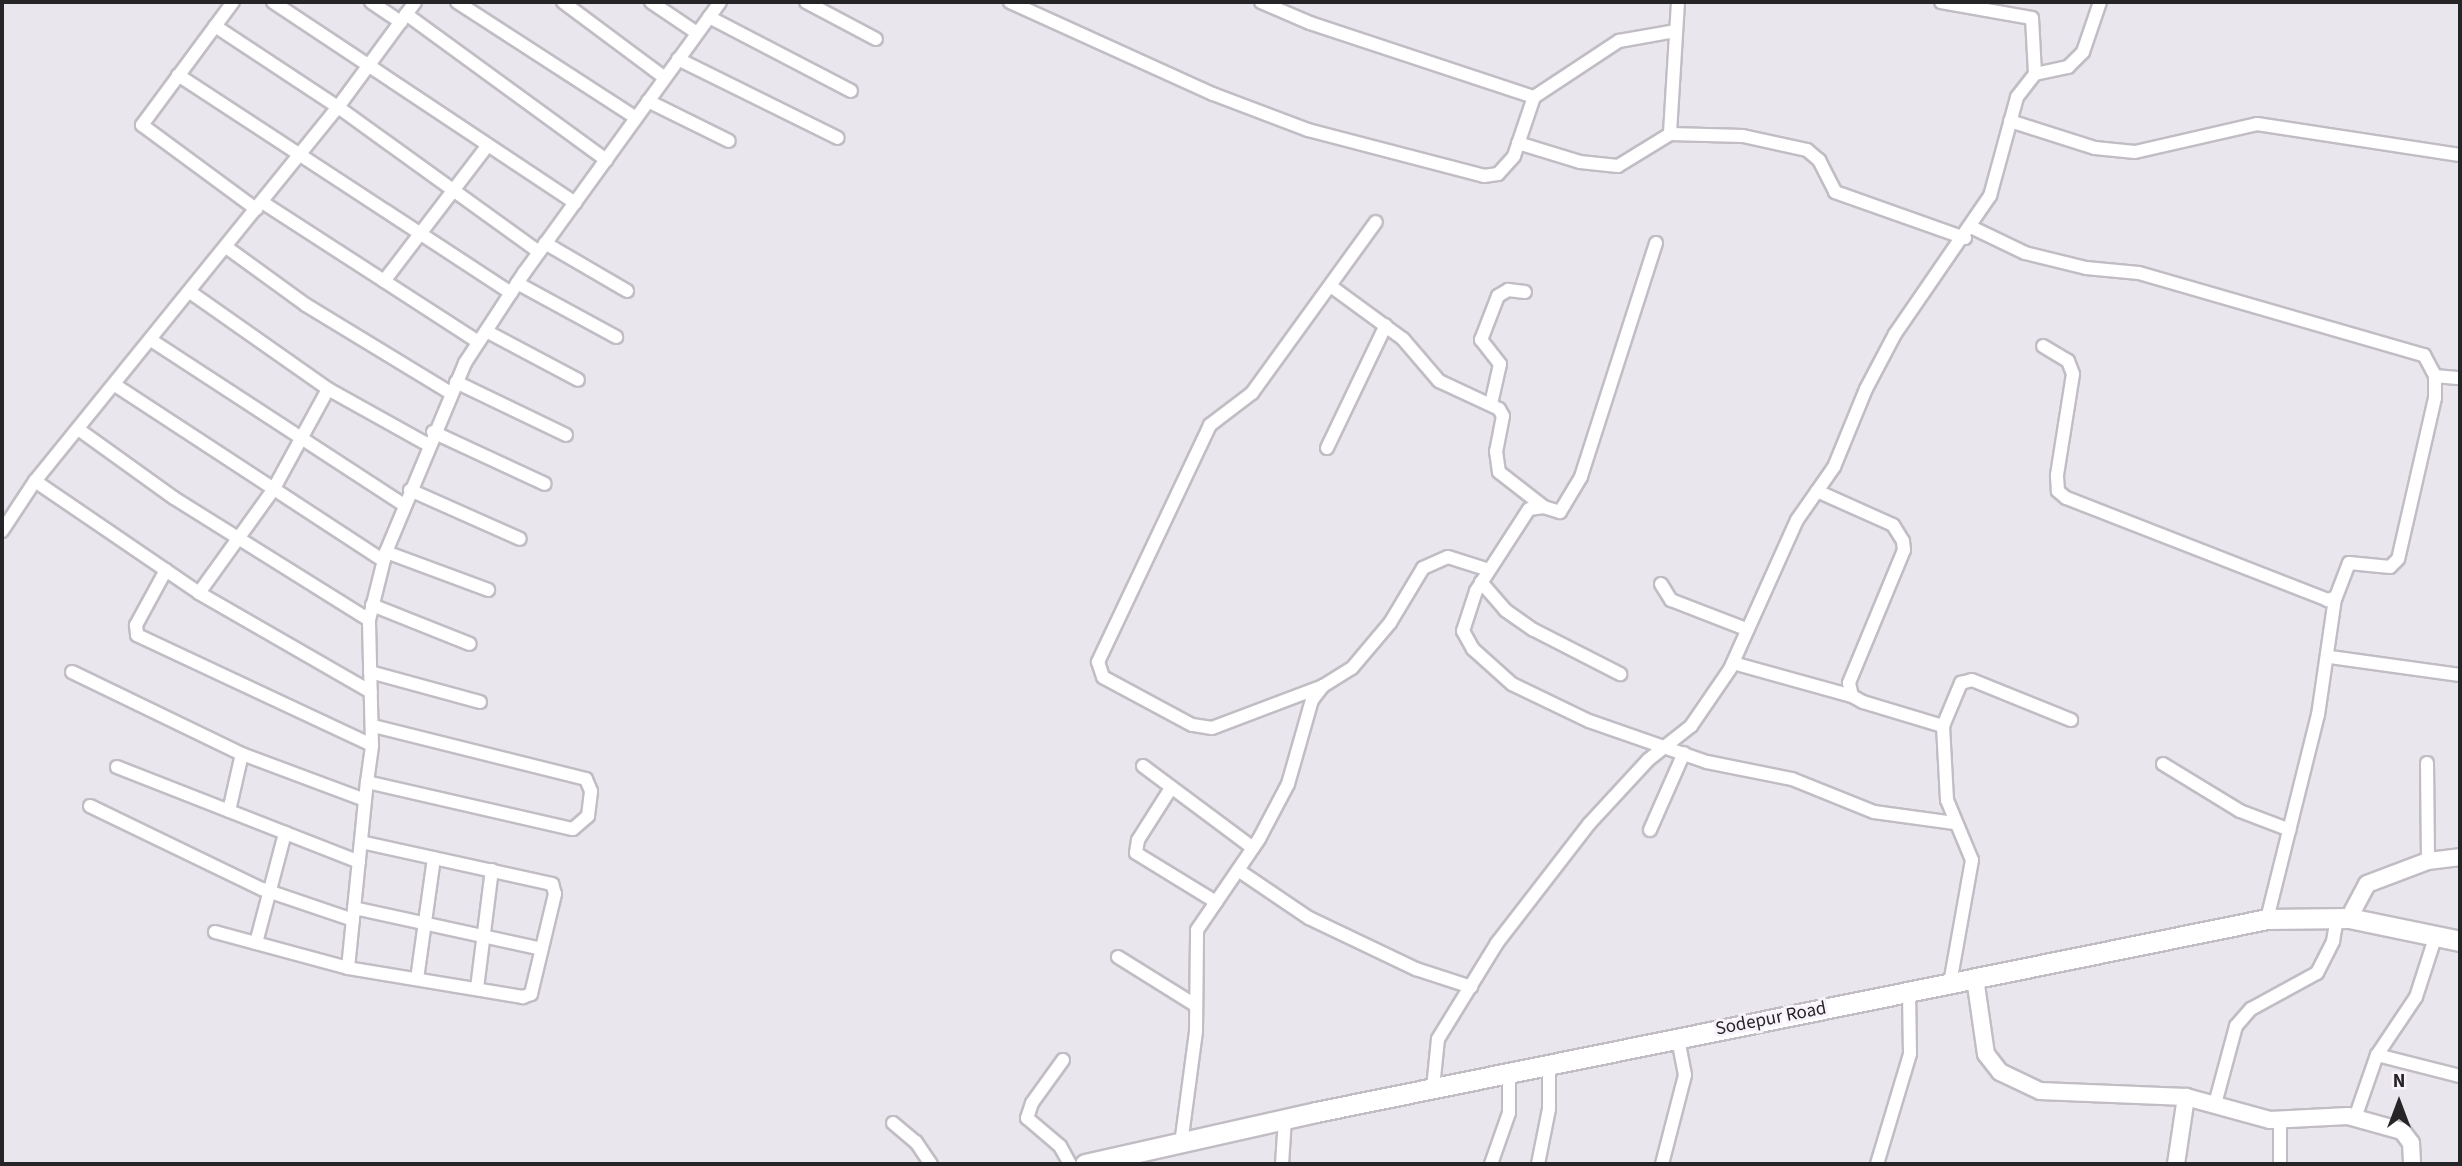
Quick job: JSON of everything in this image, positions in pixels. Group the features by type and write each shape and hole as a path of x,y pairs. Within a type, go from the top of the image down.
{"main road":[{"name":"Sodepur Road","path":"1085,1164 1433,1088 2267,919 2343,918 2460,941"}],"street":[{"path":"233,2 142,125 259,206 384,281 478,342"},
{"path":"274,2 575,203"},
{"path":"371,2 404,18 606,160"},
{"path":"2,531 35,481 300,155 415,2"},
{"path":"457,2 636,118"},
{"path":"563,2 665,78"},
{"path":"651,2 697,33"},
{"path":"348,968 372,745 369,620 385,556 404,505 430,438 478,342 542,248 720,2"},
{"path":"806,2 876,39"},
{"path":"1010,2 1213,93 1308,130 1484,176 1498,174 1514,156 1534,97 1619,41 1676,31"},
{"path":"1261,2 1310,23 1534,97"},
{"path":"1670,134 1678,2"},
{"path":"1941,2 2032,18 2035,74"},
{"path":"1433,1088 1438,1039 1554,865 1648,760 1668,747 1691,726 1732,663 1797,520 1834,467 1866,389 1895,334 1968,232 1990,195 2017,97 2035,74 2067,67 2084,52 2100,2"},
{"path":"709,17 850,91"},
{"path":"215,26 338,107 449,191 542,248 626,291"},
{"path":"678,59 838,138"},
{"path":"178,75 422,234 514,288 616,337"},
{"path":"648,101 729,141"},
{"path":"2010,121 2095,148 2135,152 2256,124 2460,155"},
{"path":"1518,142 1580,162 1618,166 1670,134 1743,136 1807,150 1819,160 1835,192 1968,232 2025,253 2086,268 2138,273 2424,355 2435,376 2435,398 2399,559 2390,566 2348,564 2334,599 2330,657 2267,919"},
{"path":"384,281 422,234 449,191 488,145"},
{"path":"1376,222 1332,287 1252,393 1210,425 1098,662 1103,677 1192,725 1212,728 1323,686 1352,668 1390,623 1423,568 1448,558 1489,570"},
{"path":"1332,287 1387,325 1439,381 1490,404 1503,416 1496,452 1499,472 1544,507 1560,512 1581,477 1656,243"},
{"path":"226,247 306,305 454,387 566,435"},
{"path":"1490,404 1500,364 1481,340 1497,296 1508,290 1525,292"},
{"path":"190,292 328,389 430,438 545,484"},
{"path":"1327,448 1387,325"},
{"path":"486,331 578,380"},
{"path":"151,340 404,505"},
{"path":"2043,346 2068,360 2073,374 2057,475 2058,491 2066,498 2334,599"},
{"path":"2435,376 2460,378"},
{"path":"115,385 272,490 385,556 488,590"},
{"path":"199,593 272,490 328,389"},
{"path":"78,429 239,540 369,620"},
{"path":"35,481 199,593 371,692"},
{"path":"410,490 520,539"},
{"path":"1817,491 1883,520 1903,541 1904,550 1870,635 1853,666 1852,696"},
{"path":"1544,507 1530,509 1481,582 1464,631 1473,649 1512,684 1589,721 1684,753 1792,779 1874,812 1954,823"},
{"path":"166,570 136,625 137,635 372,745"},
{"path":"1481,582 1505,610 1534,630 1620,674"},
{"path":"1661,584 1671,600 1746,629"},
{"path":"372,606 470,644"},
{"path":"2330,657 2460,675"},
{"path":"1732,663 1852,696 1943,726"},
{"path":"72,672 242,754 365,800"},
{"path":"370,672 481,702"},
{"path":"1950,983 1972,860 1954,823 1947,800 1943,726 1961,683 1972,680 2071,720"},
{"path":"1181,1144 1195,1005 1197,930 1253,848 1288,784 1312,700 1323,686"},
{"path":"367,782 573,829 588,816 592,791 586,779 373,726"},
{"path":"1650,830 1684,753"},
{"path":"229,811 242,754"},
{"path":"2427,763 2428,861"},
{"path":"2162,764 2239,811 2290,830"},
{"path":"1143,766 1253,848"},
{"path":"117,767 359,862"},
{"path":"1171,789 1138,839 1136,853 1216,902"},
{"path":"90,806 272,893 354,914 425,923 542,949"},
{"path":"256,943 272,893 285,833"},
{"path":"215,932 348,968 528,996 534,991 555,888 549,882 361,842"},
{"path":"2215,1104 2236,1026 2251,1009 2317,973 2343,918 2367,884 2428,861 2460,857"},
{"path":"417,979 434,858"},
{"path":"477,988 486,937 492,870"},
{"path":"1238,870 1309,918 1416,969 1471,987"},
{"path":"2355,1118 2377,1055 2416,997 2436,935"},
{"path":"1118,957 1195,1005"},
{"path":"1975,978 1986,1054 2000,1073 2040,1091 2186,1097 2215,1104 2241,1115 2280,1120 2355,1118 2402,1131 2411,1143 2412,1164"},
{"path":"1877,1164 1910,1054 1909,992"},
{"path":"1662,1164 1685,1075 1678,1038"},
{"path":"2377,1055 2460,1076"},
{"path":"1063,1060 1032,1103 1027,1118 1060,1146 1070,1164"},
{"path":"1538,1164 1549,1109 1549,1065"},
{"path":"1491,1164 1509,1113 1509,1073"},
{"path":"2176,1164 2186,1097"},
{"path":"1282,1164 1284,1119"},
{"path":"2280,1120 2280,1164"},
{"path":"892,1123 916,1142 931,1164"}]}
